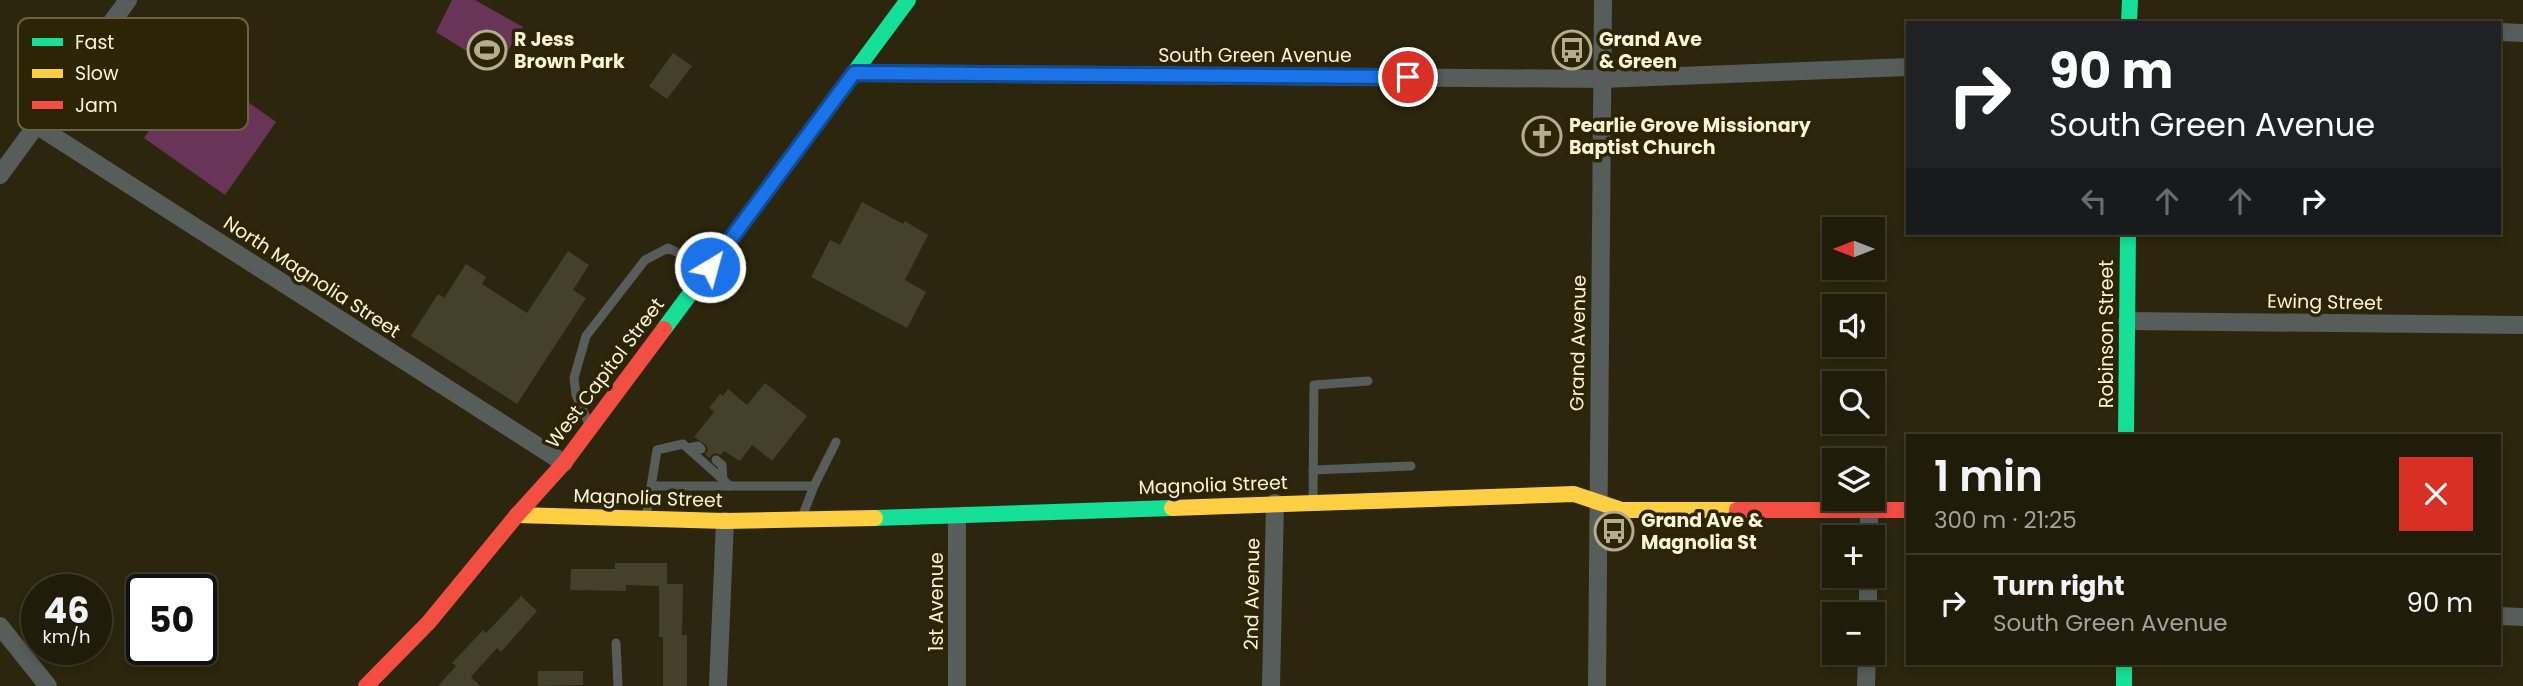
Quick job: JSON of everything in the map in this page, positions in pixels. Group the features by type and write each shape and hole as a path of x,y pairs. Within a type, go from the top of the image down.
{"street":[{"path":"115,18 128,0"},
{"name":"West Capitol Street","path":"366,686 429,622 517,515 564,463 908,0"},
{"name":"Grand Avenue","path":"1597,686 1603,0"},
{"path":"2129,21 2130,0"},
{"path":"2501,33 2523,33"},
{"name":"South Green Avenue","path":"854,73 1602,79 1906,67"},
{"path":"0,174 32,130"},
{"name":"North Magnolia Street","path":"44,130 564,463"},
{"name":"Robinson Street","path":"2126,434 2128,235"},
{"name":"Ewing Street","path":"2127,321 2523,325"},
{"name":"Magnolia Street","path":"517,515 725,522 957,517 1275,503 1574,494 1622,510 1822,510"},
{"name":"2nd Avenue","path":"1271,686 1275,503"},
{"name":"Magnolia Street","path":"1885,510 1906,510"},
{"name":"1st Avenue","path":"957,517 957,686"},
{"path":"718,686 725,522"},
{"path":"2501,616 2523,617"},
{"path":"0,625 48,686"},
{"path":"1866,686 1867,665"},
{"path":"2124,665 2124,686"}],"lane":[{"path":"591,428 576,395 574,378 586,336 645,260 668,248 710,267"},
{"path":"1313,502 1314,385 1367,381"},
{"path":"801,520 814,485 836,442"},
{"path":"645,519 657,450 683,444 726,483"},
{"path":"688,448 698,446 701,449"},
{"path":"716,460 722,465 726,483"},
{"path":"1312,470 1411,466"},
{"path":"651,485 814,485"},
{"path":"616,643 618,686"}],"shaded area":[{"name":"R Jess Brown Park","path":"452,0 475,0 523,27 496,69 436,32"},
{"path":"248,102 276,122 225,195 144,138 150,130 248,130"}],"building":[{"path":"673,53 692,66 667,99 649,86"},
{"path":"862,202 903,224 905,221 928,235 905,280 926,292 907,328 811,277 830,240 840,245"},
{"path":"568,251 589,265 573,290 586,298 517,404 411,336 438,294 444,298 466,264 486,277 482,284 527,313"},
{"path":"765,383 807,416 772,461 752,445 740,461 724,451 721,455 714,453 709,458 705,454 708,450 706,445 694,437 714,412 709,408 720,394 723,396 728,389 747,405"},
{"path":"615,563 667,563 667,584 683,584 682,635 687,635 687,686 663,686 659,586 626,585 626,591 570,590 571,569 615,569"},
{"path":"521,596 537,611 501,652 497,648 471,677 480,686 438,686 456,666 452,663 483,630 486,633"},
{"path":"538,671 583,671 583,685 538,686"}],"traffic: fast":[{"path":"664,329 908,0"},
{"path":"2129,21 2130,0"},
{"path":"2126,434 2128,235"},
{"path":"875,518 1172,508"},
{"path":"2124,665 2124,686"}],"traffic: slow":[{"path":"1172,508 1574,494 1622,510 1737,510"},
{"path":"517,515 725,521 875,518"}],"traffic: jam":[{"path":"366,686 429,622 517,515 564,463 664,329"},
{"path":"1737,510 1906,510"}],"place":[{"name":"R Jess Brown Park","path":"487,50"},
{"name":"Grand Ave & Green","path":"1572,50"},
{"name":"Pearlie Grove Missionary Baptist Church","path":"1542,136"},
{"name":"Grand Ave & Magnolia St","path":"1614,531"}],"route":[{"path":"710,267 854,73 1408,77"}]}
